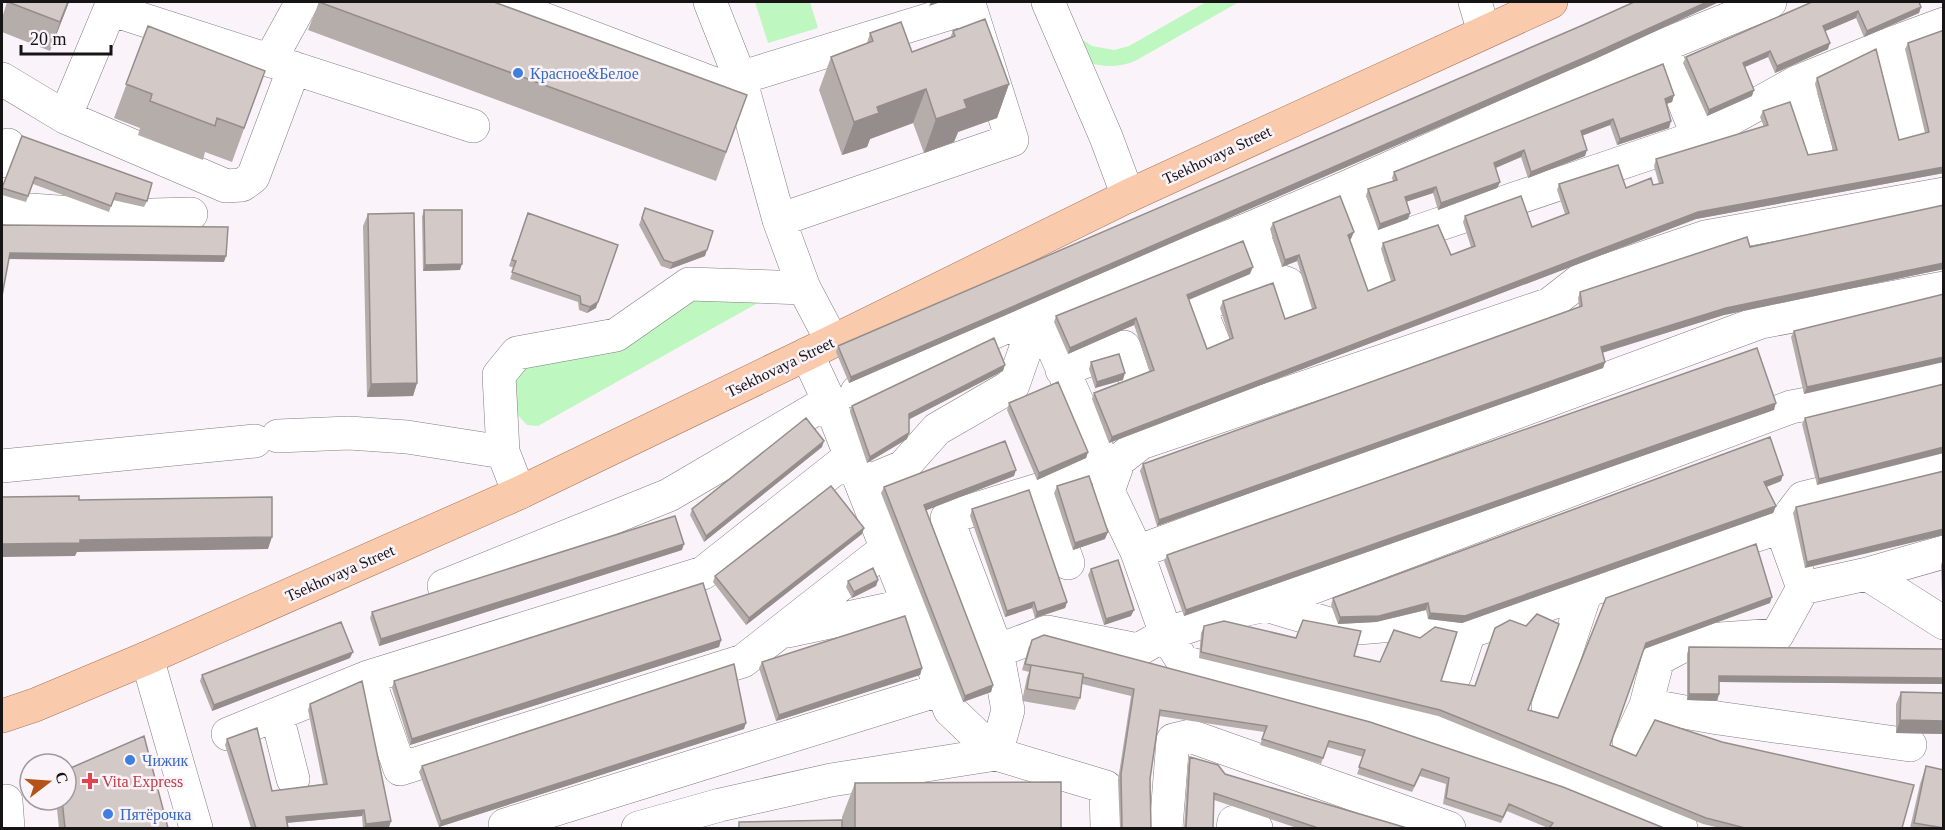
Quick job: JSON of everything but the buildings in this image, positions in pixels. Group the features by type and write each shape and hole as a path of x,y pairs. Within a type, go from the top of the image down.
{"main road":[{"name":"Tsekhovaya Street","path":"2,716 35,705 147,658 519,493 1128,196 1480,17 1551,2"},
{"path":"2,740 35,705"}],"lane":[{"path":"2,79 65,117 226,186 243,185 253,177 282,64 302,2"},
{"path":"499,2 717,85 970,7 1012,140 779,220"},
{"path":"710,2 740,78 779,220 804,288 820,348 843,396 857,470 950,710 996,754 1086,783 1106,787 1107,828"},
{"path":"1048,2 1106,137 1128,196"},
{"path":"444,586 669,495 843,396 1038,313 1251,228 1662,46 1770,2"},
{"path":"65,117 112,5 282,64 473,126"},
{"path":"1369,248 1698,136 1797,82 1944,24"},
{"path":"1890,44 1912,134"},
{"path":"1662,46 1698,136"},
{"path":"1797,82 1816,150"},
{"path":"1345,188 1369,248 1367,262 1377,286"},
{"path":"1681,828 1444,732 1183,662 1166,634 1137,552 1108,491 1119,460 1141,443 1550,304 1582,279 1705,237 1944,194"},
{"path":"2,208 115,216 191,214"},
{"path":"1251,228 1269,277"},
{"path":"1214,344 1199,307 1269,277 1288,284 1297,308"},
{"path":"519,493 503,452 499,375 517,353 616,335 689,284 804,288"},
{"path":"1137,552 1761,322 1944,288"},
{"path":"996,754 1008,710 997,651 947,518 1041,489 1087,468 1096,445 1038,313"},
{"path":"228,734 277,716 368,677 704,573 857,470 903,467 937,429 1013,385 1038,313"},
{"path":"1062,370 1124,347 1133,374"},
{"path":"997,651 1047,632 1138,650 1166,634 1229,613 1266,605 1791,407 1944,378"},
{"path":"2,466 349,433 407,437 503,452"},
{"path":"1266,605 1346,629 1416,623 1468,632 1781,527 1803,498 1944,463"},
{"path":"1041,489 1068,563"},
{"path":"1781,527 1803,588"},
{"path":"368,677 400,769 743,661 887,548"},
{"path":"1629,742 1646,705 1658,659 1692,641 1777,635 1803,588 1867,574 1944,552"},
{"path":"1867,574 1944,623"},
{"path":"1548,706 1586,591"},
{"path":"779,632 909,604"},
{"path":"1455,675 1468,632"},
{"path":"147,658 196,828"},
{"path":"505,825 942,689"},
{"path":"1646,705 1718,718 1910,745"},
{"path":"277,716 293,779"},
{"path":"1166,828 1173,740 1191,736 1449,828"},
{"path":"638,828 720,805 831,780 996,754"},
{"path":"1086,783 1086,828"},
{"path":"1233,828 1234,822 1256,828"}],"green space":[{"path":"755,2 810,2 818,28 768,43"},
{"path":"1050,2 1066,2 1080,38 1092,46 1114,50 1129,46 1206,2 1239,2 1135,61 1110,66 1086,62"},
{"path":"772,295 538,426 527,425 516,413 515,380 521,368 696,296"}],"place":[{"name":"Красное&Белое","path":"518,73"},
{"name":"Чижик","path":"130,760"},
{"name":"Vita Express","path":"90,781"},
{"name":"Пятёрочка","path":"108,814"}]}
